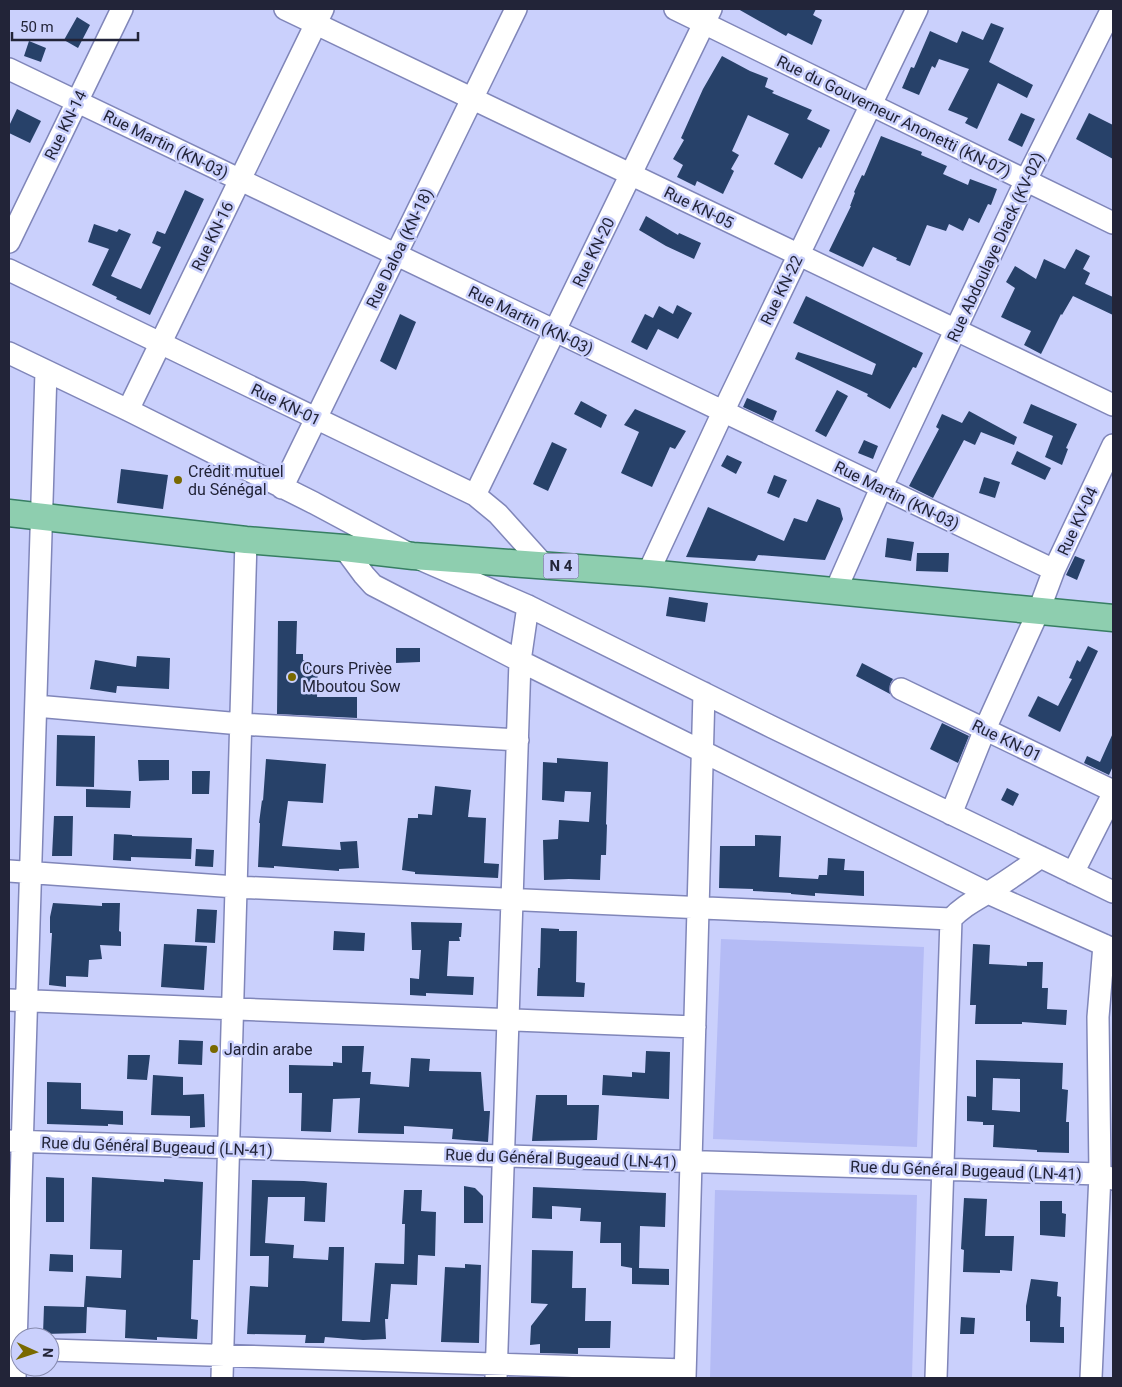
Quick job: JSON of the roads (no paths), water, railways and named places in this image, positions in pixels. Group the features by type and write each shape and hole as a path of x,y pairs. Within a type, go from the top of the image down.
{"main road":[{"name":"N 4","path":"9,513 246,540 413,556 648,573 1113,618"}],"street":[{"name":"Rue KN-14","path":"9,242 122,9"},
{"name":"Rue KN-05","path":"285,9 319,16 472,98 1113,405"},
{"name":"Rue Daloa (KN-18)","path":"282,488 516,9"},
{"name":"Rue du Gouverneur Anonetti (KN-07)","path":"675,9 707,16 871,104 1113,223"},
{"name":"Rue KN-22","path":"648,573 723,412 917,9"},
{"name":"Rue Abdoulaye Diack (KV-02)","path":"835,592 881,488 1106,14"},
{"name":"Rue KN-16","path":"128,410 319,16"},
{"name":"Rue KN-20","path":"475,495 707,16"},
{"name":"Rue Martin (KN-03)","path":"9,69 1054,570"},
{"name":"Rue KN-01","path":"9,270 475,495 498,514 543,564"},
{"path":"9,353 128,410 413,556 528,606 1113,892"},
{"path":"15,1327 18,1000 31,873 46,371"},
{"name":"Rue KV-04","path":"951,814 985,729 1039,610 1054,570 1113,445"},
{"path":"222,1378 246,540"},
{"path":"344,548 373,585 520,661 988,893 1108,947 1098,1017 1106,1176 1091,1378"},
{"path":"497,1371 520,661 528,606"},
{"name":"Rue KN-01","path":"901,689 1113,792"},
{"path":"60,1350 223,1355 497,1371 685,1374 704,693"},
{"path":"36,706 241,724 518,740"},
{"path":"1073,873 1113,792"},
{"path":"936,1378 951,919 966,905 988,893 1041,857"},
{"path":"9,871 236,887 951,919"},
{"path":"18,1000 695,1027"},
{"name":"Rue du Général Bugeaud (LN-41)","path":"16,1141 942,1169 1106,1176"}],"place":[{"name":"Crédit mutuel du Sénégal","path":"178,480"},
{"name":"Cours Privèe Mboutou Sow","path":"292,677"},
{"name":"Jardin arabe","path":"214,1049"}]}
